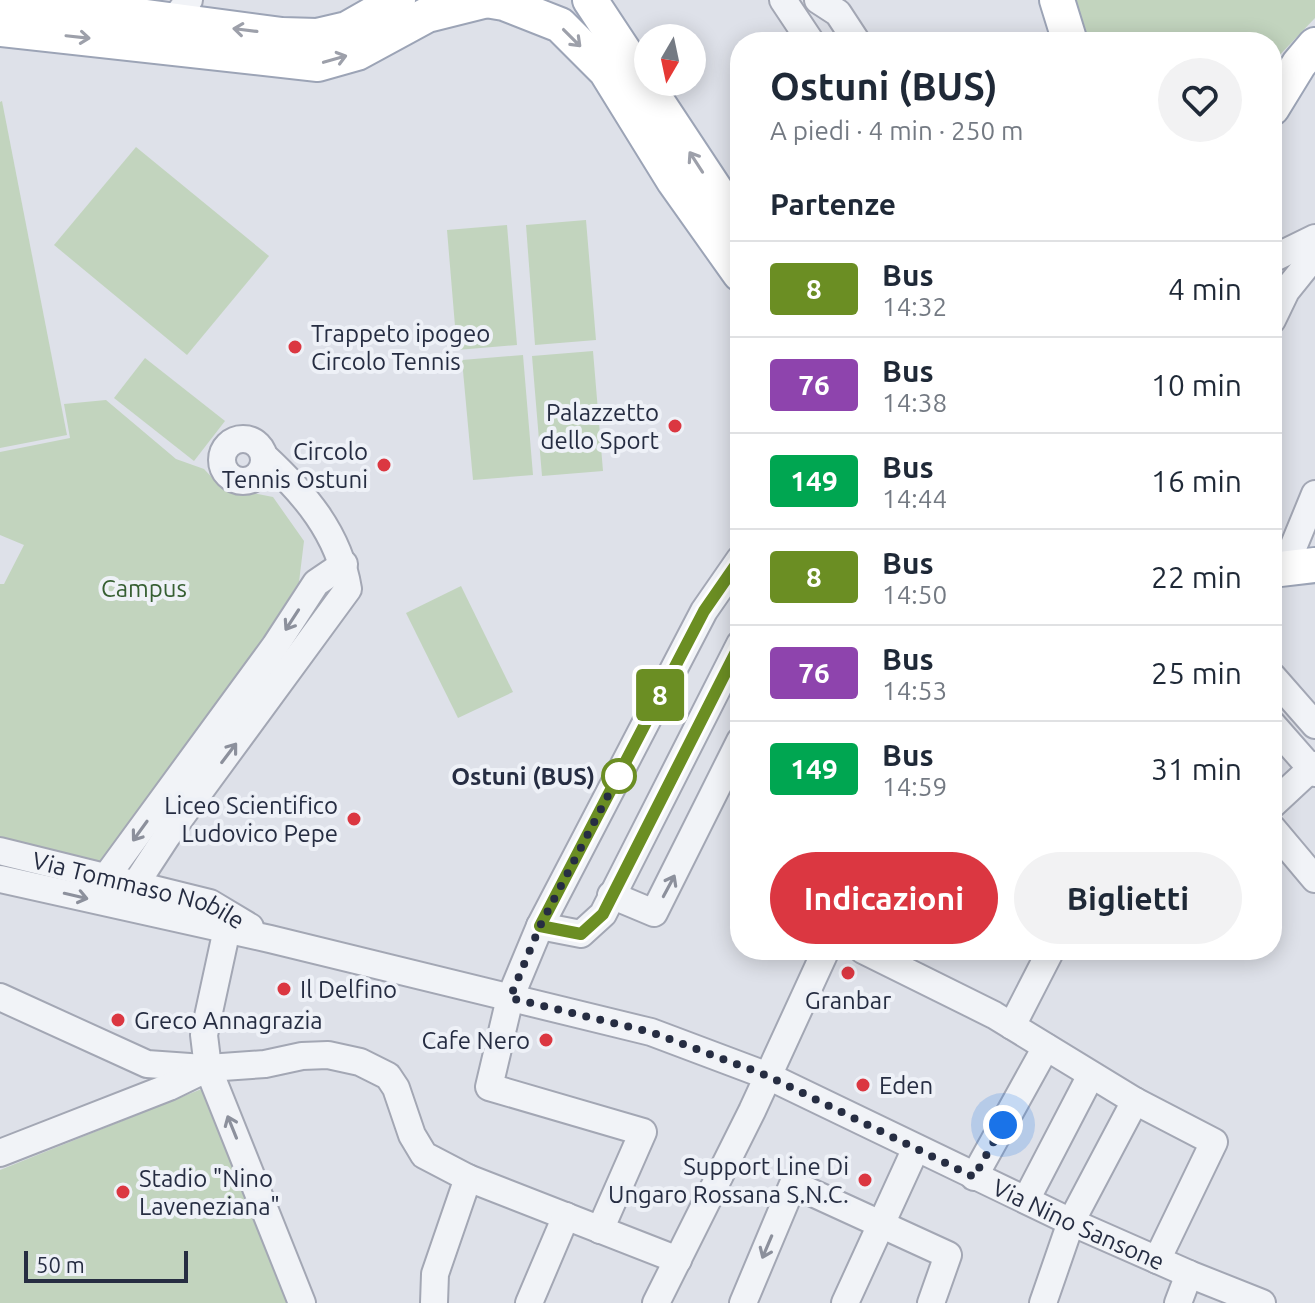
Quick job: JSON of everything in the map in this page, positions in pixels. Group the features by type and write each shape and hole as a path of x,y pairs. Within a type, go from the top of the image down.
{"main road":[{"path":"0,4 93,10 181,10 282,35 317,36 347,29 398,0"},
{"path":"590,0 730,212"},
{"path":"0,29 318,64 357,53 427,15 498,1 560,25 606,71 674,181 730,260"},
{"path":"1282,89 1295,64"}],"street":[{"path":"783,0 804,32"},
{"path":"818,0 838,13 850,32"},
{"path":"1282,254 1315,238"},
{"path":"1282,299 1315,255"},
{"path":"135,885 167,836 348,589 344,564 322,520 297,487 264,456"},
{"path":"1293,557 1315,494"},
{"path":"106,877 275,646 316,583 344,564"},
{"path":"600,1230 643,1132 489,1087 510,998 540,926 704,611 730,573"},
{"path":"540,926 581,934 603,914 730,663"},
{"path":"1282,687 1315,725"},
{"path":"1282,735 1314,769 1282,796"},
{"path":"611,895 654,913 730,761"},
{"path":"1282,840 1315,879"},
{"name":"Via Tommaso Nobile","path":"0,851 210,903 270,939"},
{"name":"Via Tommaso Nobile","path":"0,879 270,939 651,1032 768,1076"},
{"path":"227,929 204,1035 208,1068 302,1303"},
{"path":"656,1303 821,960"},
{"path":"883,960 1012,1026 1135,1101 1214,1142 1157,1260"},
{"path":"1012,1026 1046,960"},
{"path":"0,997 147,1064 208,1068 328,1055 360,1062 388,1076 396,1088 412,1135 424,1155 468,1178 678,1260"},
{"path":"974,1177 1048,1048"},
{"path":"1,1146 169,1087 208,1068"},
{"path":"1026,1200 1091,1075"},
{"name":"Via Nino Sansone","path":"768,1076 1071,1222 1262,1303"},
{"path":"1043,1303 1071,1222 1135,1101"},
{"path":"845,1303 916,1148"},
{"path":"434,1303 435,1274 468,1178"},
{"path":"743,1303 793,1184 948,1255 931,1303"},
{"path":"529,1303 566,1216"},
{"path":"1178,1303 1189,1274"}],"green space":[{"path":"1068,0 1315,0 1315,18 1282,53 1282,32 1086,32 1073,15"},
{"path":"0,102 67,435 0,448"},
{"path":"136,147 269,256 187,355 54,245"},
{"path":"586,220 596,340 535,345 526,225"},
{"path":"507,225 517,345 457,350 447,230"},
{"path":"593,351 603,471 542,476 532,356"},
{"path":"523,355 533,475 473,480 462,360"},
{"path":"145,358 225,421 194,461 114,398"},
{"name":"Campus","path":"106,400 176,459 204,469 221,487 273,497 304,541 299,582 118,848 101,866 0,840 0,584 4,584 24,545 0,535 0,452 70,438 64,404"},
{"path":"461,586 513,692 458,718 406,613"},
{"name":"Stadio \"Nino Laveneziana\"","path":"204,1088 291,1303 0,1303 0,1170"}],"bus line":[{"name":"8","path":"730,573 704,611 540,926 581,934 603,914 730,663"}],"place":[{"name":"Trappeto ipogeo Circolo Tennis","path":"295,347"},
{"name":"Palazzetto dello Sport","path":"675,426"},
{"name":"Circolo Tennis Ostuni","path":"384,465"},
{"name":"Ostuni (BUS)","path":"619,776"},
{"name":"Liceo Scientifico Ludovico Pepe","path":"354,819"},
{"name":"Granbar","path":"848,973"},
{"name":"Il Delfino","path":"284,989"},
{"name":"Greco Annagrazia","path":"118,1020"},
{"name":"Cafe Nero","path":"546,1040"},
{"name":"Eden","path":"863,1085"},
{"name":"Support Line Di Ungaro Rossana S.N.C.","path":"865,1180"},
{"name":"Stadio \"Nino Laveneziana\"","path":"123,1192"}],"route":[{"path":"619,776 623,767 540,926 510,998 651,1032 768,1076 974,1177 1003,1125"}]}
